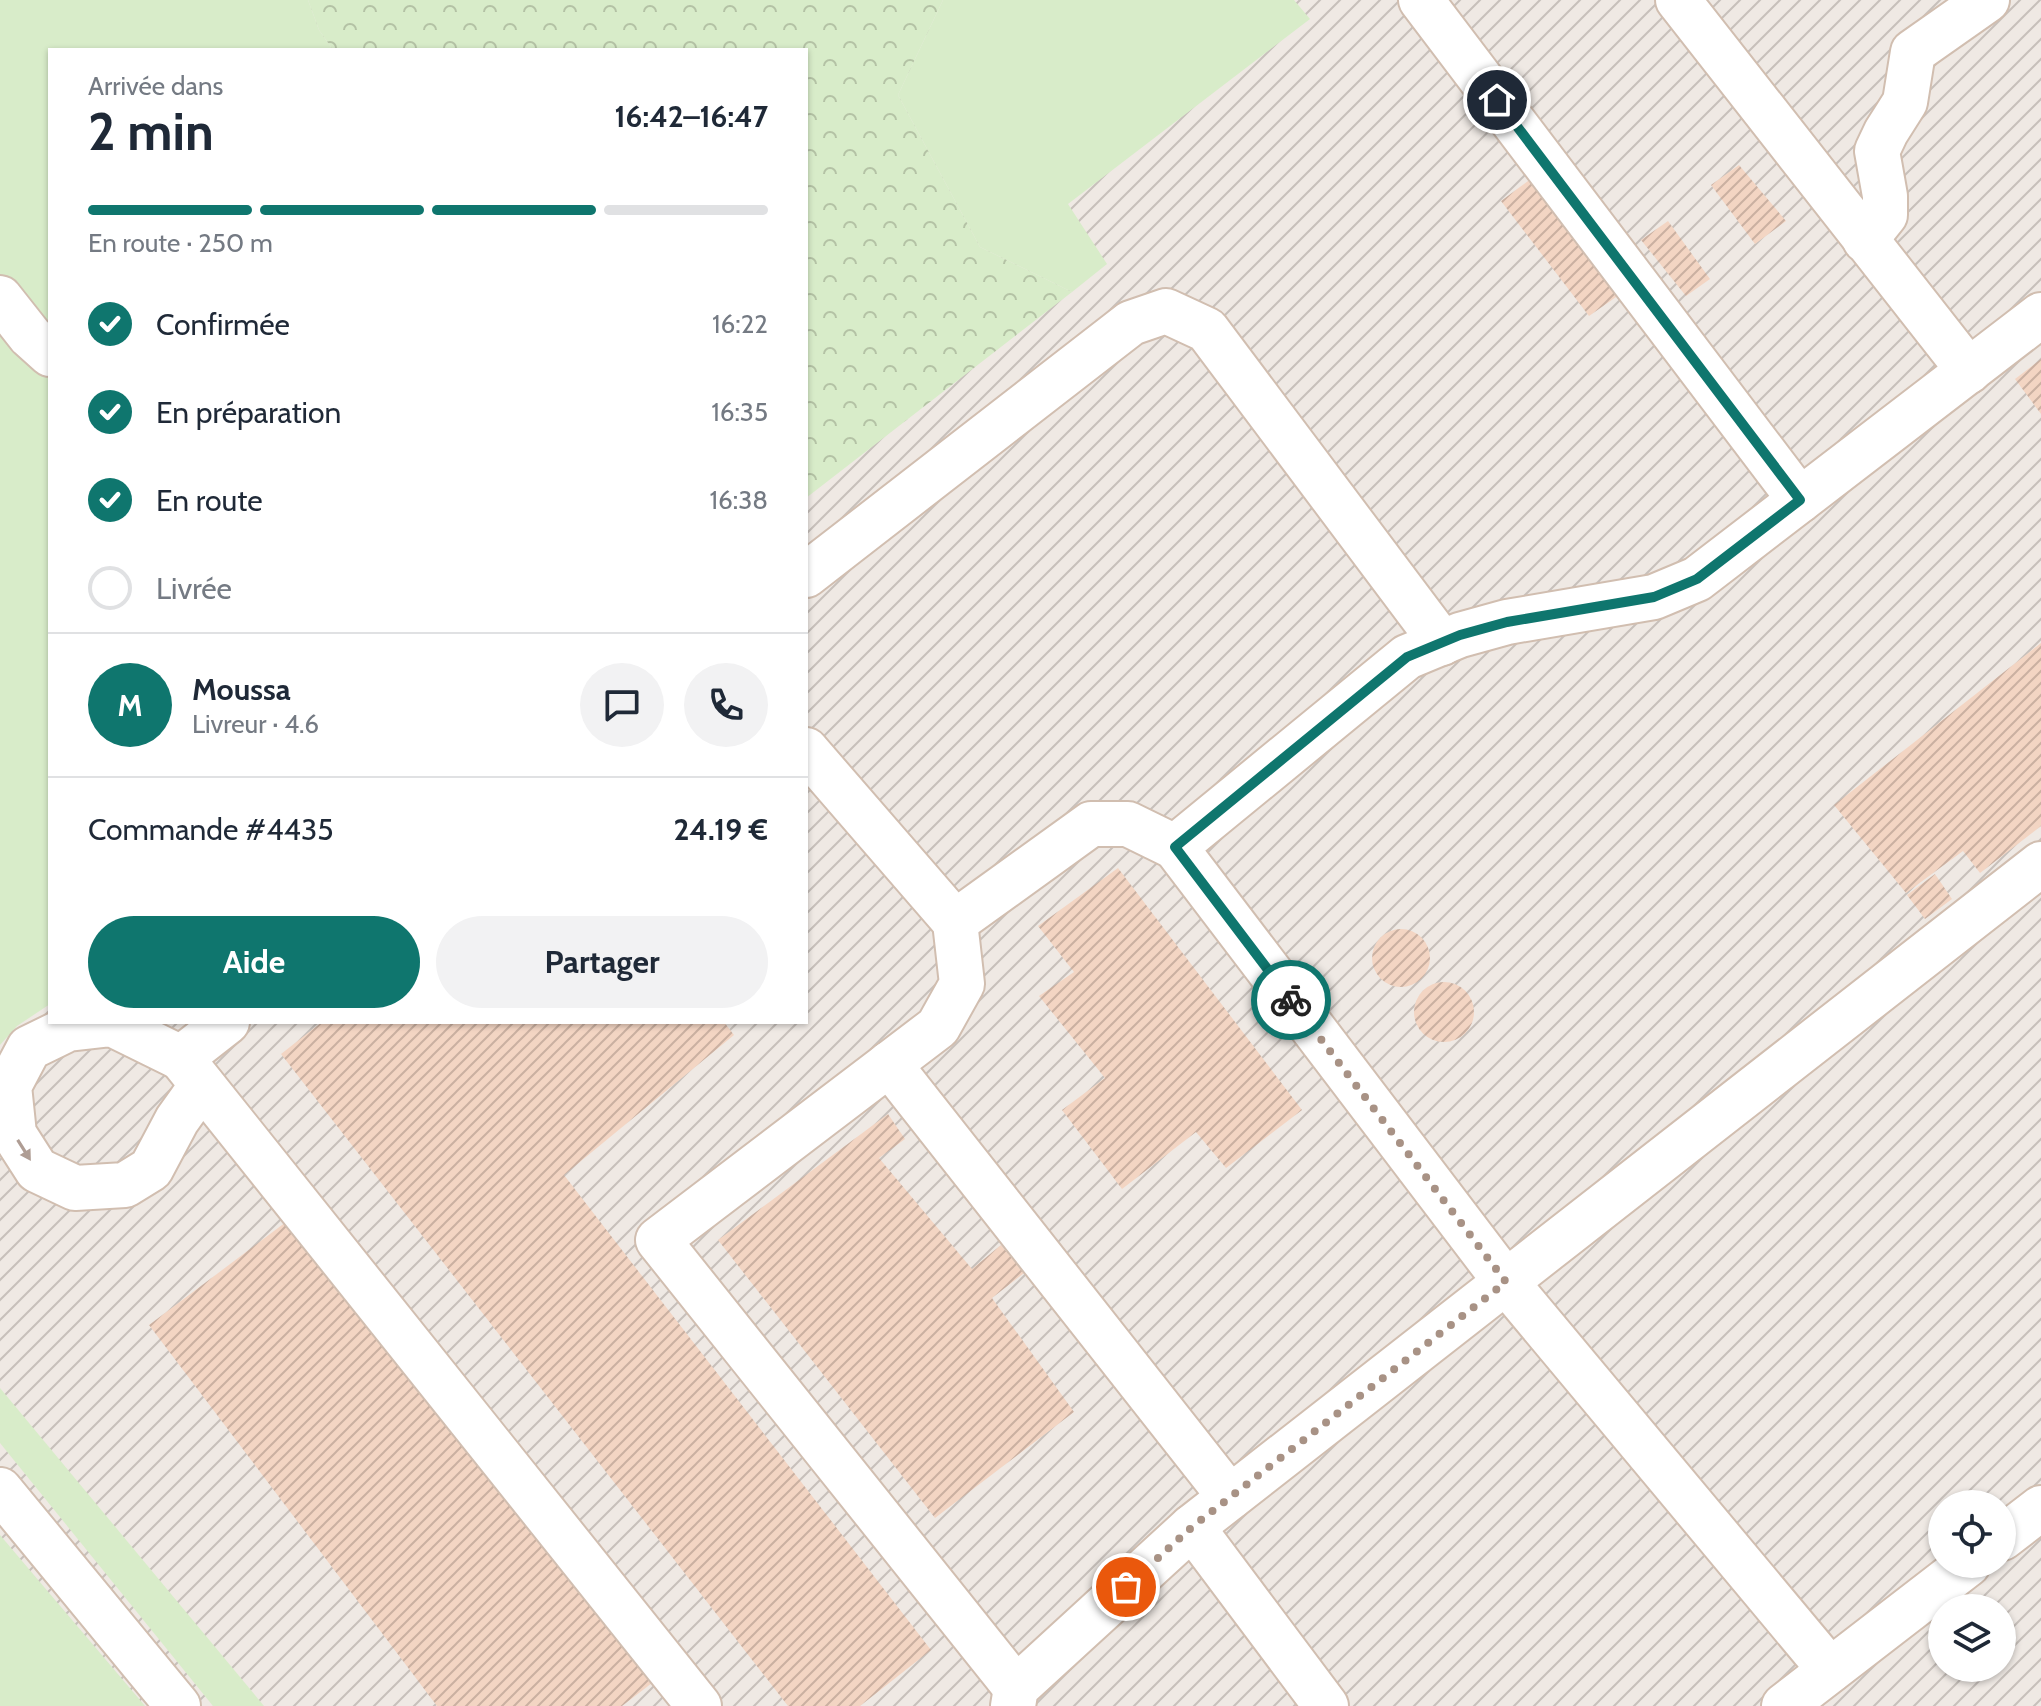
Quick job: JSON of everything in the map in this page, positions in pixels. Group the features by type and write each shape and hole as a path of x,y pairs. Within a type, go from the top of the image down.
{"lane":[{"path":"1421,0 1800,500"},
{"path":"1678,0 1969,371"},
{"path":"1865,240 1885,215 1877,151 1905,102 1913,52 1987,0"},
{"path":"0,298 30,336 48,352"},
{"path":"808,573 1131,323 1166,311 1207,330 1442,643"},
{"path":"1175,847 1407,657 1460,635 1507,622 1654,597 1697,579 2041,315"},
{"path":"808,752 955,922 962,984 938,1027 658,1240 1014,1697 1192,1527 2041,864"},
{"path":"955,922 1091,824 1128,824 1175,847 1506,1282 1830,1670"},
{"path":"226,1024 191,1071 699,1706"},
{"path":"889,1064 1230,1497"},
{"path":"0,1490 178,1706"},
{"path":"2016,1527 2041,1508"},
{"path":"1192,1527 1326,1706"},
{"path":"1784,1706 1950,1578"}],"shaded area":[{"path":"0,0 2041,0 2041,1706 0,1706"}],"green space":[{"path":"0,0 308,0 319,30 332,48 48,48 48,1005 17,1026 0,1045"},
{"path":"308,0 943,0 898,95 980,247 1072,292 808,496 808,48 332,48 319,30"},
{"path":"943,0 1294,0 1310,19 1068,204 1107,264 1072,292 980,247 898,95"},
{"path":"0,1388 264,1706 213,1706 0,1443"},
{"path":"0,1535 145,1706 0,1706"}],"building":[{"path":"1739,165 1786,221 1755,244 1711,185"},
{"path":"1536,175 1626,290 1589,316 1501,201"},
{"path":"1668,221 1710,279 1686,296 1641,240"},
{"path":"2041,359 2041,414 2015,379"},
{"path":"2041,643 2041,826 1980,873 1963,851 1906,893 1834,805"},
{"path":"1118,868 1302,1110 1226,1168 1196,1132 1122,1189 1062,1110 1105,1078 1039,996 1074,972 1038,926"},
{"path":"1935,874 1952,899 1925,919 1907,895"},
{"path":"1401,929 1422,937 1430,958 1422,979 1401,987 1380,979 1372,958 1380,937"},
{"path":"1444,982 1455,984 1465,991 1472,1001 1472,1023 1465,1033 1455,1040 1444,1042 1433,1040 1423,1033 1416,1023 1414,1012 1416,1001 1423,991 1433,984"},
{"path":"319,1024 726,1024 734,1035 564,1175 931,1650 860,1706 788,1706 281,1054"},
{"path":"888,1114 905,1139 879,1158 972,1269 1001,1245 1024,1273 992,1298 1074,1412 935,1518 718,1240"},
{"path":"298,1213 652,1683 622,1706 437,1706 149,1325"}],"way so far":[{"path":"1126,1587 1192,1527 1506,1282 1291,1000"}],"route":[{"path":"1291,1000 1175,847 1407,657 1460,635 1507,622 1654,597 1697,579 1800,500 1497,100"}]}
